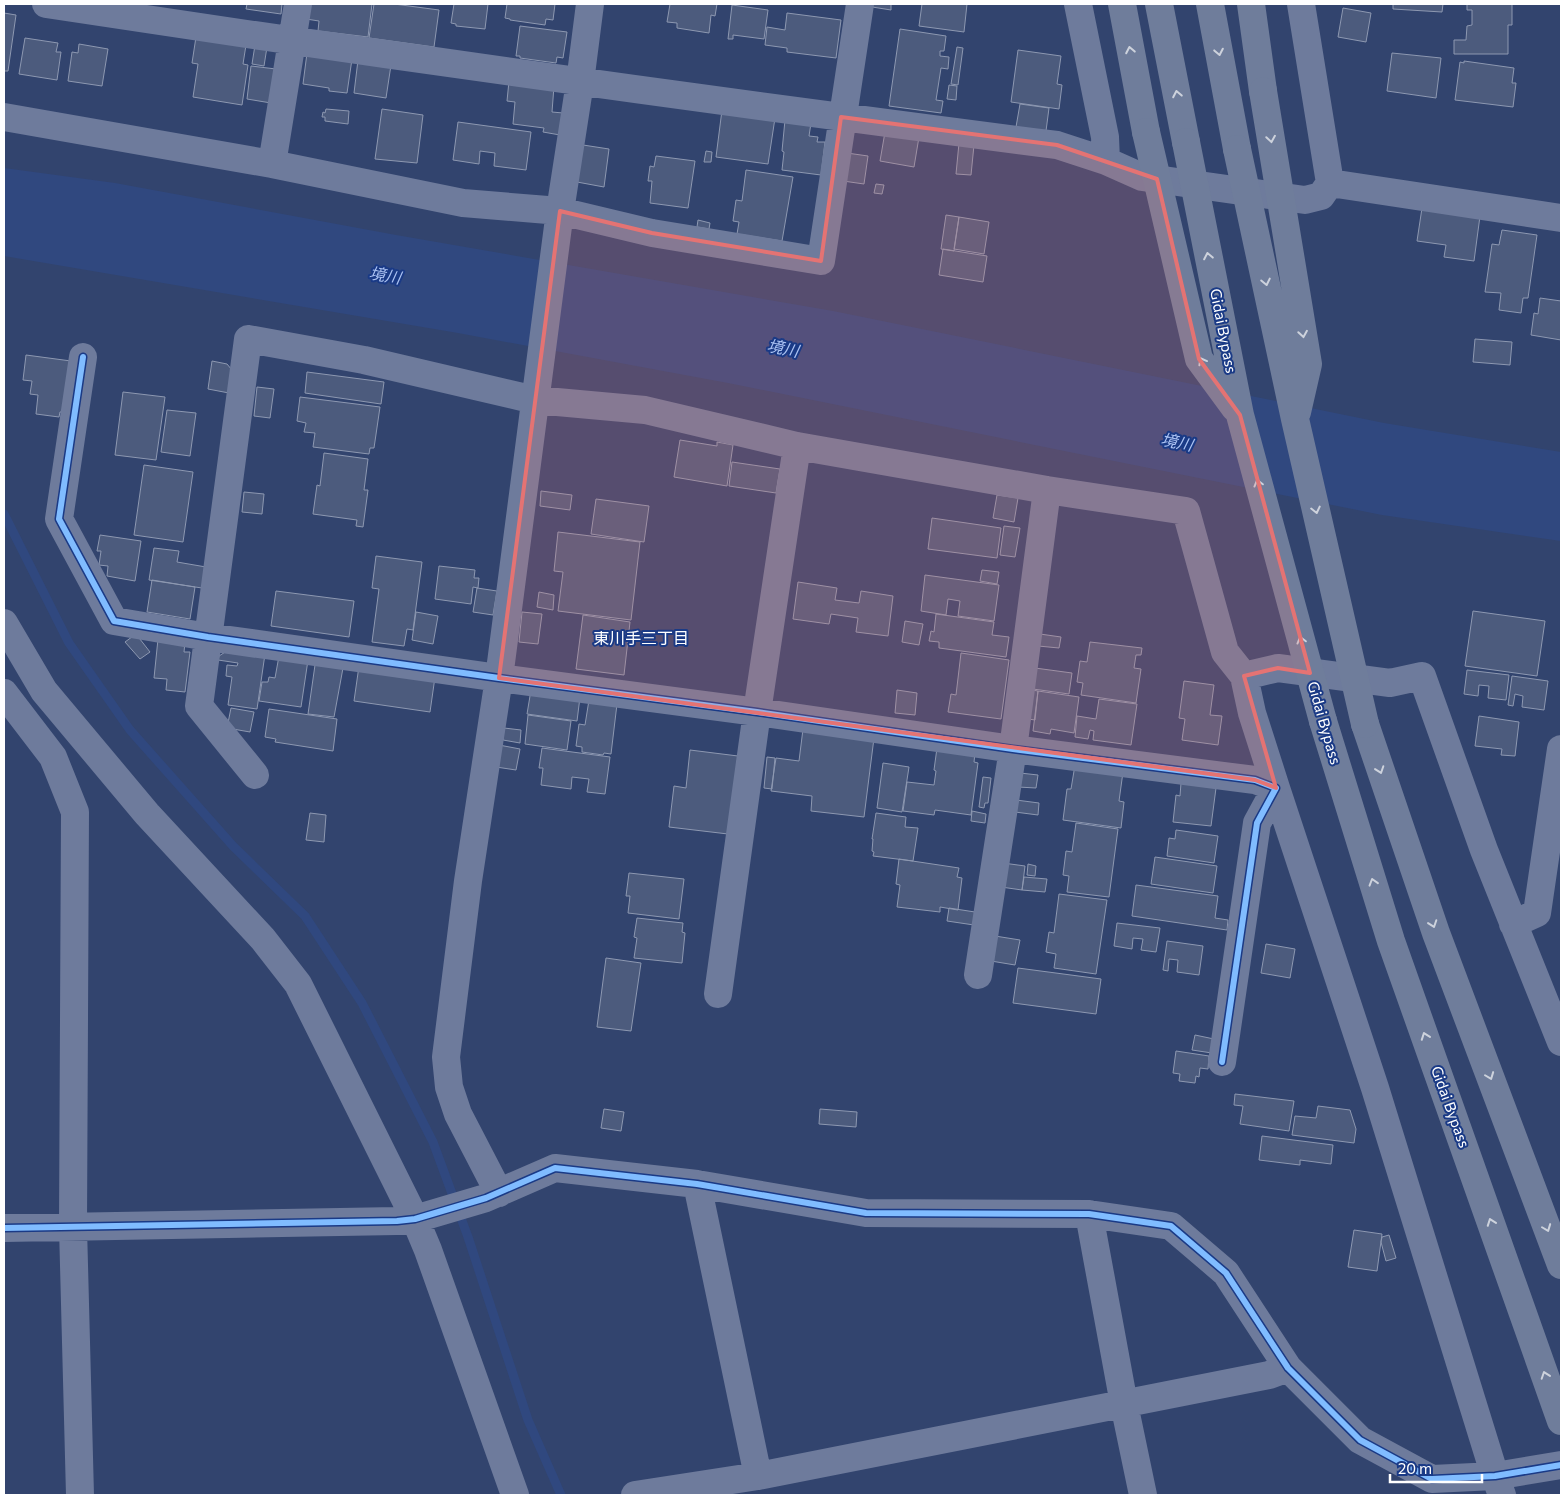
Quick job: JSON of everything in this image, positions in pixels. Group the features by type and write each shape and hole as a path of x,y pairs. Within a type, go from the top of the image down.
{"highway":[{"path":"1122,4 1146,132 1200,359 1240,415"},
{"name":"Gidai Bypass","path":"1160,4 1240,415 1323,721 1391,941 1561,1421"},
{"path":"1210,4 1237,149 1295,419 1365,724 1436,933 1561,1265"},
{"path":"1252,4 1263,91 1308,364 1295,419"}],"street":[{"path":"46,4 580,82 1056,145 1106,160 1142,177 1305,200 1321,196 1330,183 1300,4"},
{"path":"272,164 298,4"},
{"path":"493,1196 458,1114 449,1087 446,1057 468,881 499,678 536,389 590,4"},
{"path":"4,117 272,164 463,203 559,220 652,233 821,261 841,118 860,4"},
{"path":"1078,4 1105,137 1106,160"},
{"path":"1330,183 1561,218"},
{"path":"255,775 199,706 248,339 645,410 797,446 1047,490 1186,511 1225,652 1244,676 1252,713 1375,1088 1499,1486"},
{"path":"83,357 59,520 114,620 208,637 499,678 757,712 1013,749 1255,780 1276,788"},
{"path":"718,994 757,712 797,446"},
{"path":"978,975 1013,749 1047,490"},
{"path":"4,623 44,691 147,814 264,939 298,984 421,1217 428,1250 515,1495"},
{"path":"1244,676 1278,668 1390,684 1422,676 1484,850 1561,1042"},
{"path":"4,693 53,757 75,812 73,1227 80,1495"},
{"path":"1513,924 1537,913 1561,749"},
{"path":"1222,1062 1257,823 1276,788"},
{"path":"4,1228 397,1221 421,1217 493,1196 554,1168 696,1184 866,1213 1089,1214 1171,1226 1226,1273 1288,1368 1360,1440 1432,1479 1499,1486 1561,1465"},
{"path":"696,1184 758,1476"},
{"path":"1089,1214 1124,1404 1144,1495"},
{"path":"635,1495 758,1476 1269,1375 1288,1368"}],"highlighted area":[{"path":"841,117 1057,145 1157,179 1199,359 1240,415 1310,673 1278,668 1244,676 1276,788 1255,780 499,678 560,211 652,233 821,261"}],"water":[{"name":"境川","path":"4,168 115,183 396,235 833,311 1384,423 1561,452 1561,541 1382,515 728,383 458,333 4,256"}],"building":[{"path":"247,4 282,4 281,14 246,9"},
{"path":"308,4 372,4 368,37 318,31 319,21 306,19"},
{"path":"374,4 394,4 439,10 434,47 369,38"},
{"path":"454,4 488,4 485,29 456,26 456,24 451,23"},
{"path":"507,4 555,4 553,20 546,19 545,25 510,20 505,18"},
{"path":"670,4 717,4 715,16 711,15 709,33 677,28 677,23 667,22"},
{"path":"866,4 891,4 891,10 866,6"},
{"path":"922,4 967,4 964,32 919,26"},
{"path":"1393,4 1443,4 1442,12 1393,9"},
{"path":"1467,4 1512,4 1512,25 1508,25 1508,54 1454,54 1454,40 1466,40 1467,26 1472,25 1472,10 1467,10"},
{"path":"732,5 768,10 764,39 733,35 733,39 728,39"},
{"path":"1343,8 1371,13 1366,42 1338,37"},
{"path":"4,13 16,15 8,71 4,71"},
{"path":"787,13 841,20 836,58 787,52 787,48 765,45 767,27 785,30"},
{"path":"520,26 567,32 563,58 557,57 556,63 516,56"},
{"path":"900,29 946,36 944,51 940,51 940,56 949,57 948,69 941,68 936,100 943,101 941,113 889,106"},
{"path":"196,37 246,45 243,64 248,65 242,105 193,97 198,64 192,63"},
{"path":"25,38 58,43 56,52 61,52 57,80 19,74"},
{"path":"79,44 108,49 102,86 68,81 72,52 78,53"},
{"path":"255,45 267,47 264,66 252,64"},
{"path":"957,47 963,48 958,85 951,84"},
{"path":"1018,50 1061,56 1057,84 1062,85 1059,109 1011,102"},
{"path":"307,53 352,59 347,93 329,91 329,88 303,84"},
{"path":"1392,53 1441,58 1436,98 1387,91"},
{"path":"358,60 391,65 386,98 354,93"},
{"path":"1464,61 1514,68 1512,83 1516,83 1513,107 1455,100 1460,62 1464,63"},
{"path":"251,66 276,69 271,103 247,99"},
{"path":"509,81 554,86 552,112 563,113 560,135 543,132 544,128 513,124 515,102 507,101"},
{"path":"949,85 957,86 956,100 947,99"},
{"path":"1020,104 1049,108 1046,131 1016,127"},
{"path":"326,109 349,111 348,124 325,121 325,117 322,117"},
{"path":"382,109 423,115 417,163 375,159"},
{"path":"722,110 775,118 768,164 716,157"},
{"path":"785,120 811,123 809,136 818,137 817,142 825,142 821,175 782,170"},
{"path":"458,122 531,132 526,170 494,166 495,153 480,151 479,164 453,160"},
{"path":"885,132 919,137 914,167 880,161"},
{"path":"959,143 974,145 971,175 956,174"},
{"path":"583,145 609,149 604,187 577,182"},
{"path":"706,151 712,152 711,162 704,162"},
{"path":"847,153 868,156 864,184 843,181"},
{"path":"656,156 695,161 688,208 650,203 652,181 648,181 650,166 654,167"},
{"path":"746,170 793,177 782,241 737,234 739,222 733,221 736,200 742,201"},
{"path":"876,184 884,185 882,194 874,193"},
{"path":"1422,208 1480,216 1474,261 1444,257 1446,245 1417,241"},
{"path":"946,215 959,217 954,251 941,249"},
{"path":"959,217 989,222 984,254 954,249"},
{"path":"698,220 710,223 709,229 697,227"},
{"path":"1502,230 1537,235 1528,298 1523,298 1521,313 1499,310 1501,293 1485,292 1492,244 1499,245"},
{"path":"943,249 987,256 983,282 939,275"},
{"path":"1540,298 1561,301 1561,340 1531,335 1534,313 1538,314"},
{"path":"1475,339 1512,342 1510,365 1473,362"},
{"path":"26,355 71,361 63,412 60,412 59,417 36,414 38,395 30,394 32,381 23,380"},
{"path":"212,361 227,364 232,370 229,393 208,389"},
{"path":"307,372 384,382 381,404 305,393"},
{"path":"257,387 274,389 270,418 254,416"},
{"path":"123,392 165,397 156,460 115,455"},
{"path":"300,397 380,407 374,448 370,448 369,454 313,447 315,433 304,432 306,423 297,421"},
{"path":"167,410 196,413 190,456 161,452"},
{"path":"680,440 717,446 717,442 733,445 727,486 674,477"},
{"path":"324,453 368,459 364,490 368,490 363,527 356,526 357,520 313,514 317,485 320,486"},
{"path":"732,462 780,469 776,493 729,486"},
{"path":"144,465 193,472 183,542 134,535"},
{"path":"541,491 572,495 570,510 540,506"},
{"path":"244,492 264,494 262,514 242,512"},
{"path":"997,495 1018,498 1014,522 993,518"},
{"path":"596,499 649,506 644,542 591,534"},
{"path":"932,518 1001,528 997,558 928,549"},
{"path":"1004,526 1020,528 1015,557 1000,555"},
{"path":"558,532 640,542 631,620 558,611 563,572 554,571"},
{"path":"100,535 141,541 135,581 107,576 108,566 99,565 101,551 97,551"},
{"path":"154,548 179,551 177,562 206,567 202,588 149,580"},
{"path":"376,556 422,562 413,630 407,629 404,646 372,642 379,589 372,588"},
{"path":"439,566 475,570 474,578 479,578 478,588 473,587 471,604 435,599"},
{"path":"982,570 999,572 997,584 980,581"},
{"path":"925,575 999,585 994,621 958,616 960,601 948,599 946,615 921,611"},
{"path":"152,580 195,587 190,619 147,612"},
{"path":"798,582 837,588 835,600 859,603 861,591 893,596 888,636 856,632 858,618 831,614 829,624 793,619"},
{"path":"477,588 497,591 493,615 473,612"},
{"path":"276,591 354,601 349,637 271,626"},
{"path":"539,592 554,595 553,610 537,607"},
{"path":"1473,611 1545,621 1537,676 1465,666"},
{"path":"416,612 438,616 433,644 412,640"},
{"path":"522,612 542,614 538,644 519,642"},
{"path":"936,614 994,622 992,635 1009,637 1006,657 939,648 939,642 929,641 931,631 934,632"},
{"path":"583,615 630,622 624,675 576,669"},
{"path":"905,621 923,624 919,645 902,642"},
{"path":"136,634 150,652 140,659 125,642"},
{"path":"1040,634 1061,637 1059,648 1038,646"},
{"path":"158,639 185,642 184,652 190,652 185,692 166,690 167,679 154,678"},
{"path":"1090,642 1142,648 1141,655 1136,655 1134,668 1141,669 1136,703 1081,695 1083,683 1077,682 1080,661 1087,662"},
{"path":"230,649 265,654 257,709 228,705 232,677 226,676 227,665 237,666 238,663 218,660 219,656"},
{"path":"961,653 1009,660 1001,719 948,712 951,694 956,695"},
{"path":"279,656 308,660 301,707 259,701 262,682 268,682 269,677 275,678"},
{"path":"315,665 343,668 334,717 308,714"},
{"path":"359,666 435,677 430,712 354,701"},
{"path":"1035,668 1072,673 1069,694 1033,689"},
{"path":"1467,670 1509,675 1506,700 1488,698 1489,686 1479,685 1478,696 1464,694"},
{"path":"1512,676 1548,681 1544,710 1522,707 1523,696 1515,694 1513,706 1508,705"},
{"path":"1184,681 1214,685 1210,715 1222,716 1218,745 1182,740 1185,719 1179,718"},
{"path":"531,690 580,697 577,721 527,714"},
{"path":"897,690 917,693 915,715 895,713"},
{"path":"1032,690 1038,691 1035,720 1028,719"},
{"path":"1038,691 1079,697 1074,733 1051,729 1050,734 1033,731"},
{"path":"1099,699 1137,704 1131,745 1093,740 1094,731 1090,730 1088,739 1075,737 1077,716 1096,719"},
{"path":"589,700 617,704 611,754 604,753 603,755 582,752 582,747 576,746 579,724 585,725"},
{"path":"231,708 254,712 250,732 227,728"},
{"path":"269,709 337,719 333,751 275,742 276,739 265,737"},
{"path":"528,715 571,721 567,750 525,744"},
{"path":"1479,716 1519,722 1515,756 1501,755 1502,749 1475,746"},
{"path":"504,728 521,730 520,743 503,740"},
{"path":"803,729 874,738 864,817 811,811 812,796 771,791 776,758 799,761"},
{"path":"499,745 520,749 516,770 496,767"},
{"path":"542,748 610,757 605,794 587,792 589,779 572,777 571,789 541,785 543,768 539,768"},
{"path":"937,748 975,753 974,762 978,763 971,815 935,810 934,815 903,811 907,782 934,785"},
{"path":"690,750 738,756 728,834 669,827 674,786 686,788"},
{"path":"767,757 775,758 772,789 764,788"},
{"path":"883,763 909,767 902,812 877,808"},
{"path":"1075,765 1123,772 1119,801 1124,802 1121,828 1063,820 1067,789 1071,789"},
{"path":"1020,773 1038,775 1036,788 1018,787"},
{"path":"983,777 991,778 988,803 985,803 984,808 979,807"},
{"path":"1181,783 1216,788 1211,826 1173,822 1176,795 1180,796"},
{"path":"1016,800 1039,803 1038,815 1015,812"},
{"path":"972,811 986,814 985,823 971,821"},
{"path":"310,813 326,815 324,842 306,840"},
{"path":"876,813 906,817 905,827 918,828 913,861 873,856 872,839"},
{"path":"1076,823 1118,829 1109,897 1067,892 1069,876 1063,875 1066,851 1072,852"},
{"path":"1176,830 1218,836 1214,863 1167,856 1169,838 1175,839"},
{"path":"1155,857 1217,866 1213,893 1151,884"},
{"path":"899,859 959,868 957,877 962,878 958,910 940,907 940,912 897,907 900,885 896,884"},
{"path":"1003,863 1025,866 1022,890 1001,887"},
{"path":"1028,864 1036,866 1035,876 1027,875"},
{"path":"629,873 684,879 679,919 628,913 630,896 626,896"},
{"path":"1024,877 1047,879 1045,892 1022,890"},
{"path":"1136,885 1218,896 1215,918 1228,920 1227,930 1132,916"},
{"path":"1059,894 1107,900 1096,974 1054,968 1056,954 1046,952 1049,932 1054,933"},
{"path":"949,908 975,912 974,925 947,921"},
{"path":"637,918 683,923 682,932 685,933 682,963 634,958 637,938 634,937"},
{"path":"1117,923 1160,928 1156,952 1141,950 1143,939 1133,938 1132,949 1114,946"},
{"path":"995,936 1020,940 1015,965 991,961"},
{"path":"1167,941 1203,946 1199,975 1177,972 1178,960 1169,959 1168,971 1163,970"},
{"path":"1266,944 1295,949 1290,978 1261,973"},
{"path":"606,958 641,963 631,1031 597,1027"},
{"path":"1018,968 1101,979 1096,1014 1013,1003"},
{"path":"1195,1035 1214,1039 1212,1053 1192,1050"},
{"path":"1176,1051 1209,1056 1208,1069 1200,1068 1199,1077 1196,1076 1195,1083 1179,1081 1180,1074 1173,1073"},
{"path":"1235,1094 1294,1101 1289,1131 1240,1124 1243,1106 1234,1105"},
{"path":"1318,1106 1350,1110 1356,1129 1354,1143 1292,1135 1295,1116 1316,1118"},
{"path":"604,1109 624,1112 621,1131 601,1128"},
{"path":"820,1109 857,1112 856,1127 819,1124"},
{"path":"1262,1136 1333,1145 1331,1164 1300,1160 1300,1165 1259,1160"},
{"path":"1354,1230 1382,1234 1377,1271 1348,1267"},
{"path":"1389,1235 1396,1258 1386,1261 1381,1242 1382,1237"}],"waterway":[{"path":"4,514 69,643 130,730 233,846 305,916 362,1003 433,1142 468,1237 528,1420 561,1495"}],"cycle path":[{"path":"83,357 59,519 114,621 208,637 499,678 757,712 1013,749 1255,780 1276,788 1257,823 1222,1062"},
{"path":"4,1228 397,1221 415,1219 486,1198 555,1168 697,1184 866,1213 1089,1214 1171,1226 1226,1273 1288,1368 1360,1440 1432,1479 1495,1476 1561,1465"}],"district":[{"name":"東川手三丁目","path":"641,638"}]}
